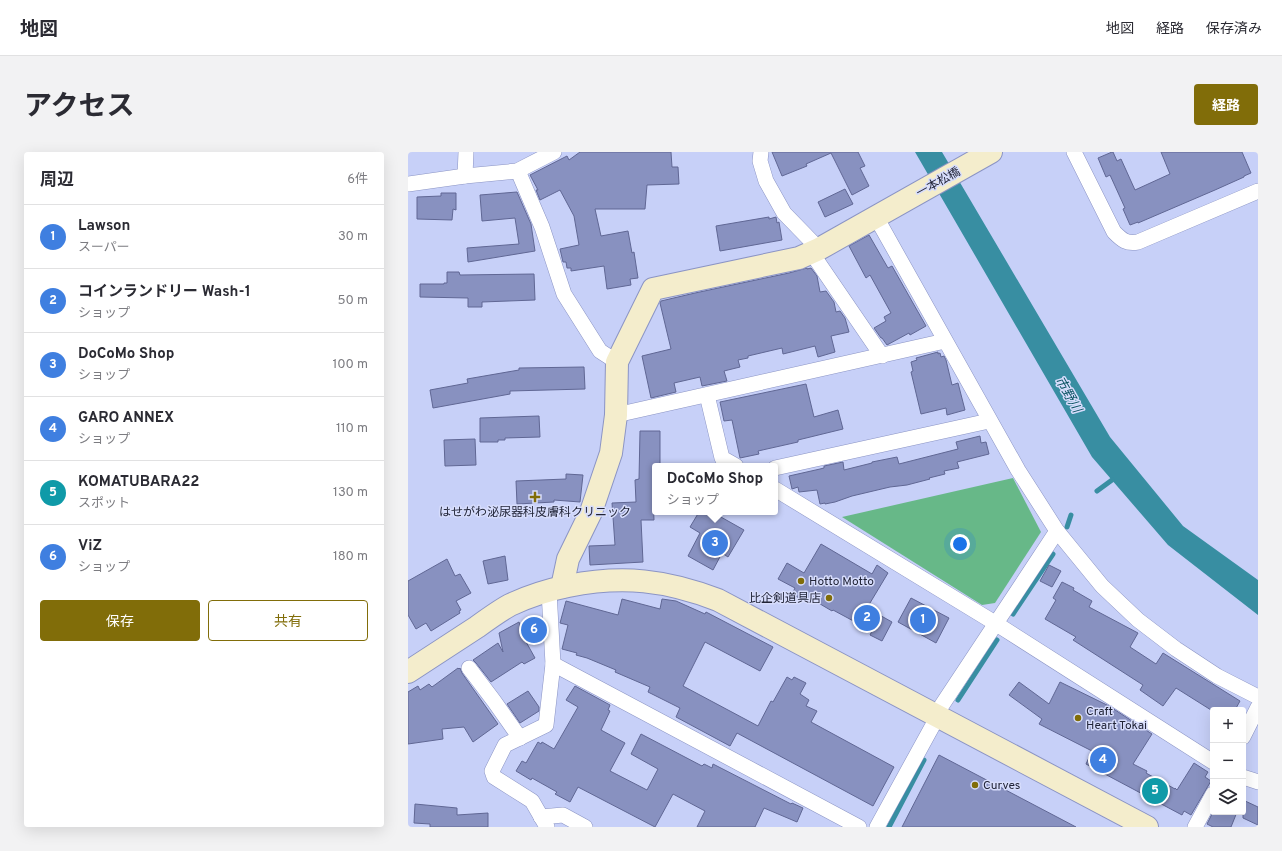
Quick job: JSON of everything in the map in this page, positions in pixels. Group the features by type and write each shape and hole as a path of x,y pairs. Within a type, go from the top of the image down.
{"street":[{"path":"465,176 466,152"},
{"path":"408,184 465,176 518,171 554,152"},
{"path":"761,152 760,161 766,181 784,213 815,251 882,356"},
{"name":"一本松橋","path":"617,362 653,289 799,258 815,251 991,152"},
{"path":"1074,152 1114,232 1131,244 1258,191"},
{"path":"518,171 542,227 564,294 600,350 617,362 616,415 611,453 591,512 556,589 553,664 546,725 505,745 492,771 494,777 532,801 544,822 563,815 585,827"},
{"path":"876,217 989,421 1057,531 1102,586 1138,620 1176,649 1217,676 1258,697"},
{"path":"616,415 945,341"},
{"path":"708,395 722,458 731,463"},
{"path":"778,467 989,421"},
{"path":"778,491 995,623 1210,760"},
{"path":"877,827 942,705 1057,531"},
{"path":"408,672 509,606 529,597 556,589 604,580 622,579 663,584 718,600 1148,827"},
{"path":"553,664 859,827"},
{"path":"469,668 520,738"},
{"path":"1246,731 1258,707"},
{"path":"1246,777 1258,782"},
{"path":"1195,827 1210,800"}],"shaded area":[{"path":"1013,478 1041,532 995,603 982,605 842,517"}],"water":[{"name":"市野川","path":"915,152 942,152 1110,437 1183,526 1258,580 1258,615 1168,545 1092,457"}],"building":[{"path":"580,152 671,152 672,167 678,167 679,184 647,185 645,209 595,209 601,236 628,231 632,253 634,252 638,278 630,279 631,285 607,289 604,266 571,271 571,268 567,268 566,262 563,262 560,249 579,245 574,216 560,190 540,200 536,190 538,190 530,175 567,156 569,160"},
{"path":"772,152 858,152 865,166 860,168 869,186 852,195 831,153 806,164 807,166 782,176"},
{"path":"1112,152 1117,161 1121,159 1135,190 1170,174 1161,152 1242,152 1251,173 1215,190 1130,225 1123,209 1125,208 1110,175 1106,177 1098,158"},
{"path":"845,189 853,204 825,217 818,202"},
{"path":"517,192 531,224 535,251 468,262 467,248 519,244 515,218 482,221 480,195"},
{"path":"441,193 456,193 456,210 453,209 452,220 417,219 417,197 441,196"},
{"path":"769,217 769,219 776,217 777,223 779,222 782,240 720,251 716,226"},
{"path":"869,235 888,268 892,266 926,326 887,345 874,328 886,321 884,317 891,313 870,275 866,278 849,246"},
{"path":"811,268 817,276 820,292 826,291 834,302 836,312 840,311 845,318 849,332 831,336 835,352 818,357 815,346 783,354 782,348 748,356 748,358 738,360 740,367 724,371 727,381 702,386 700,377 674,383 676,392 651,398 642,356 671,349 660,303 661,301"},
{"path":"447,272 459,272 460,275 534,274 535,300 482,302 482,307 468,307 468,298 420,297 420,284 447,283"},
{"path":"938,352 938,354 940,353 941,357 944,356 946,360 952,385 958,383 965,410 947,415 946,408 921,414 911,372 913,371 911,362 917,360 916,358"},
{"path":"584,367 585,389 510,391 510,394 433,408 430,390 468,383 467,379 519,370 519,368"},
{"path":"806,384 814,417 838,410 843,429 798,440 798,442 758,451 759,454 740,458 732,420 724,421 720,402"},
{"path":"539,416 540,437 505,438 505,440 498,440 498,442 480,442 480,418"},
{"path":"640,431 660,431 660,463 652,463 652,515 654,515 654,520 641,520 643,562 590,565 589,546 615,545 612,503 636,502 635,480 639,479"},
{"path":"980,436 981,443 986,442 989,454 957,462 959,468 944,471 945,474 929,478 930,479 852,496 825,504 820,504 817,490 799,492 798,487 792,489 789,476 824,468 824,466 843,462 844,470 897,457 899,464 958,449 956,442"},
{"path":"475,439 476,465 445,466 444,440"},
{"path":"566,474 583,475 580,502 554,500 554,502 517,504 516,481 566,479"},
{"path":"697,515 717,515 744,530 728,557 722,553 713,570 688,556 700,533 690,527"},
{"path":"821,544 872,574 877,565 888,573 867,608 892,622 882,641 870,635 872,631 833,610 832,611 810,598 808,603 792,594 795,588 778,579 787,563 804,573"},
{"path":"505,556 508,580 488,584 483,561"},
{"path":"447,559 455,576 460,574 471,593 456,601 461,610 459,611 460,613 431,631 426,623 416,629 408,615 408,581"},
{"path":"1049,565 1061,571 1052,587 1040,581"},
{"path":"1062,582 1074,588 1073,590 1092,601 1089,607 1138,633 1130,647 1156,664 1163,653 1240,701 1237,707 1210,707 1210,709 1176,688 1163,706 1140,690 1143,685 1073,640 1076,637 1045,619 1056,600 1053,598"},
{"path":"911,598 949,618 936,643 898,622"},
{"path":"622,599 660,609 662,599 676,601 705,614 706,612 773,647 760,671 705,642 683,686 758,726 771,701 773,702 787,677 792,680 794,677 806,683 800,694 809,700 806,706 817,711 811,722 894,767 873,806 737,733 730,746 676,717 680,708 648,692 650,687 615,672 616,670 576,655 577,653 562,649 568,625 560,623 566,601 618,615"},
{"path":"519,622 525,640 535,658 524,664 522,662 491,682 473,660 498,643 503,652 499,633"},
{"path":"460,668 498,724 473,742 464,727 442,729 443,739 408,744 408,692 418,686 420,690 429,684 432,687"},
{"path":"1019,682 1049,704 1060,682 1109,706 1152,734 1133,764 1147,771 1146,773 1177,790 1194,763 1208,772 1205,777 1210,780 1210,783 1191,815 1184,811 1182,815 1086,764 1092,751 1039,724 1042,719 1009,695"},
{"path":"575,686 610,705 608,710 610,711 601,730 625,743 610,771 647,790 658,769 631,754 641,734 702,766 704,764 712,768 713,764 791,804 792,803 803,808 797,822 764,808 755,827 697,827 705,811 673,794 655,827 578,787 570,802 555,794 557,792 516,771 522,761 526,763 538,742 541,744 542,742 554,749 578,707 566,700"},
{"path":"528,691 539,707 539,711 520,723 507,704"},
{"path":"939,755 1076,827 902,827"},
{"path":"1246,801 1258,807 1258,825 1243,818 1243,815 1246,815"},
{"path":"415,804 457,808 457,815 488,813 488,827 430,827 430,824 414,823"},
{"path":"1212,815 1236,815 1231,827 1213,827 1207,824"}],"waterway":[{"path":"1097,491 1112,480"},
{"path":"1067,527 1071,515"},
{"path":"1013,614 1053,554"},
{"path":"958,700 997,640"},
{"path":"889,827 924,760"}],"place":[{"name":"はせがわ泌尿器科皮膚科クリニック","path":"535,497"},
{"name":"DoCoMo Shop","path":"715,543"},
{"name":"Hotto Motto","path":"801,581"},
{"name":"比企剣道具店","path":"829,598"},
{"name":"コインランドリー Wash-1","path":"867,618"},
{"name":"Lawson","path":"923,620"},
{"name":"ViZ","path":"534,630"},
{"name":"Craft Heart Tokai","path":"1078,718"},
{"name":"GARO ANNEX","path":"1103,760"},
{"name":"Curves","path":"975,785"},
{"name":"KOMATUBARA22","path":"1155,791"}]}
